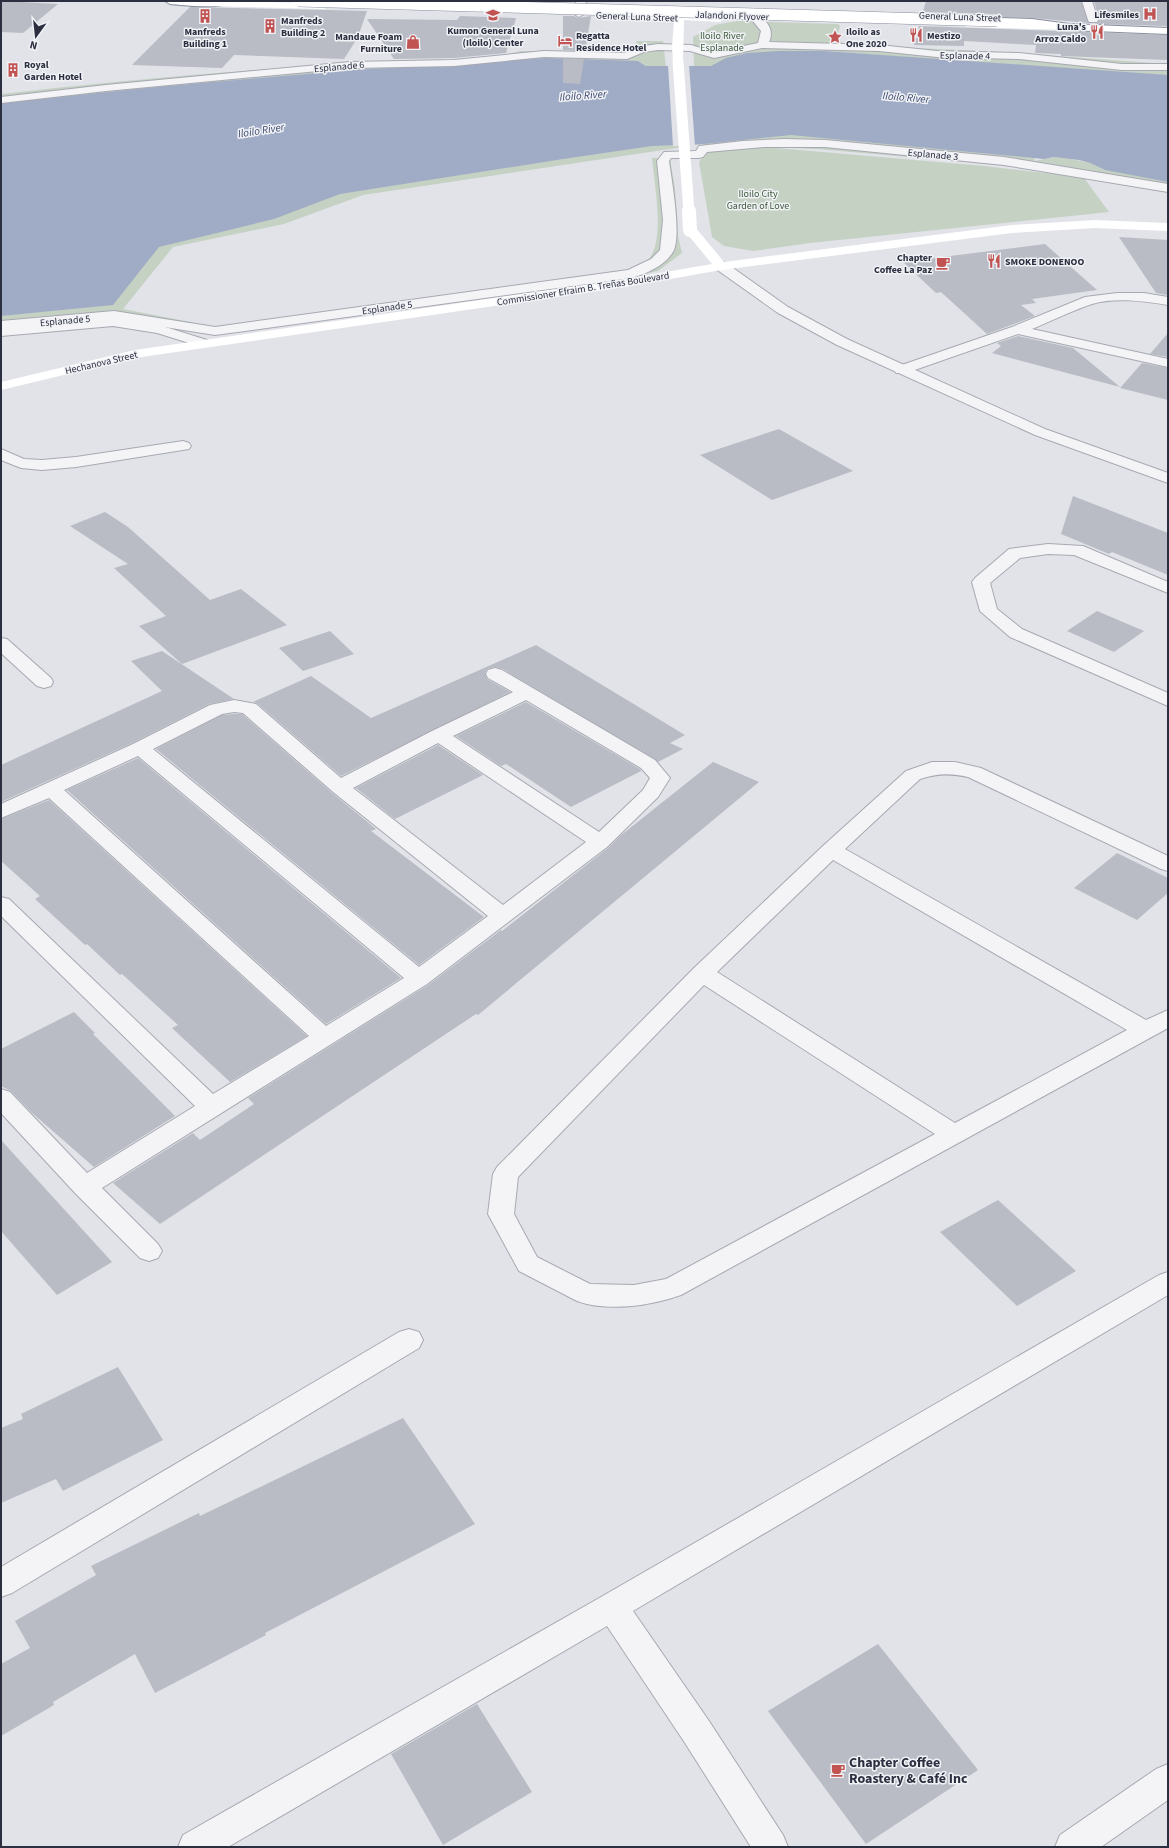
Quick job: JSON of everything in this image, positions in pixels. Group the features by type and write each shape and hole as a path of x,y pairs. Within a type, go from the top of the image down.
{"main road":[{"name":"General Luna Street","path":"170,1 205,3 580,7"},
{"name":"General Luna Street","path":"205,3 227,1"},
{"name":"Jalandoni Flyover","path":"290,1 1032,22"},
{"name":"General Luna Street","path":"418,1 580,7 680,13 757,20 1070,24 1093,20 1168,24"},
{"name":"General Luna Street","path":"680,13 1070,24"},
{"path":"680,13 677,46 690,230 721,266"},
{"name":"General Luna Street","path":"1032,22 1168,32"},
{"name":"Commissioner Efraim B. Treñas Boulevard","path":"202,343 391,318 625,283 721,266 1012,229 1095,224 1168,227"},
{"name":"Hechanova Street","path":"1,386 135,354 202,343"}],"street":[{"path":"1087,1 1093,20"},
{"path":"757,20 766,28 767,31 762,45"},
{"name":"Esplanade 4","path":"677,46 699,50 714,55 762,45 879,48 931,54 1019,56 1098,66 1168,67"},
{"name":"Esplanade 6","path":"1,100 106,88 350,65 454,63 548,54 627,56 649,47 677,46"},
{"name":"Esplanade 3","path":"699,154 702,149 732,145 796,143 843,145 865,149 1004,161 1168,188"},
{"name":"Esplanade 5","path":"1,325 114,316 215,331 631,274 649,267 667,250 669,237 668,194 663,161 668,155 699,154"},
{"path":"721,266 783,310 842,342 901,370 1040,432 1168,478"},
{"path":"901,370 1017,330 1090,300 1117,297 1144,297 1168,301"},
{"name":"Commissioner Efraim B. Treñas Boulevard","path":"1,332 113,322 159,329 202,343"},
{"path":"1017,330 1168,363"},
{"path":"1,454 21,463 42,465 76,462 183,446"},
{"path":"1168,588 1077,550 1048,549 1015,553 981,582 989,611 1016,633 1168,700"},
{"path":"1,643 44,682"},
{"path":"85,1187 211,1106 419,979 600,842 651,793 660,778 648,764 526,694 495,674"},
{"path":"339,787 439,735 526,694"},
{"path":"1,812 140,748 217,710 234,706 249,708 339,787 503,916"},
{"path":"439,735 600,842"},
{"path":"140,748 419,979"},
{"path":"1168,864 974,772 955,768 932,768 913,775 831,850 702,973 506,1174 501,1214 528,1264 586,1294 634,1296 672,1288 1168,1018"},
{"path":"51,790 324,1037"},
{"path":"831,850 1145,1030"},
{"path":"2,907 211,1106"},
{"path":"702,973 954,1134"},
{"path":"1,1098 85,1187 149,1251"},
{"path":"195,1847 612,1607 1168,1282"},
{"path":"1,1583 409,1340"},
{"path":"612,1607 697,1732 771,1847"},
{"path":"1072,1847 1168,1780"}],"green space":[{"name":"Iloilo River Esplanade","path":"737,21 838,24 840,26 837,39 843,43 851,45 1002,52 1168,64 1168,77 825,51 712,66 694,66 693,37 715,25"},
{"path":"637,41 663,41 666,67 646,66 638,61 1,106 1,94 87,85 302,67 406,60 449,60 492,57 520,51 631,50"},
{"name":"Iloilo City Garden of Love","path":"722,127 1033,155 1035,158 1034,161 1054,157 1066,158 1090,163 1105,170 1168,173 1168,191 1084,178 1109,212 810,243 753,251 724,246 712,237 699,162 706,153 700,150 703,144 363,195 284,224 173,247 123,309 216,327 626,272 648,260 653,251 656,240 658,211 652,158 670,158 675,189 678,236 682,253 658,271 614,281 222,332 114,317 1,327 1,249","holes":["753,146 816,149 1021,167 1079,177 984,166"]}],"water":[{"name":"Iloilo River","path":"825,51 1168,75 1168,182 1105,170 1079,160 1054,157 1044,159 791,135 704,144 652,146 340,194 274,219 159,247 113,305 1,316 1,103 156,87 353,70 546,58 638,61 646,66 711,66 726,58 747,53"}],"pier":[{"path":"668,65 689,65 695,146 673,146"}],"building":[{"path":"1,1 58,4 23,33 1,32"},
{"path":"926,1 1081,1 1089,23 1002,17 997,14 923,12"},
{"path":"1094,1 1168,1 1168,26 1094,24 1098,23 1099,20"},
{"path":"190,7 367,11 358,37 344,59 234,55 222,68 132,65"},
{"path":"460,16 516,18 506,53 454,58 394,59 367,19 457,20"},
{"path":"563,16 574,16 578,18 591,16 585,51 563,50"},
{"path":"919,26 1168,35 1168,60 1061,56 1061,54 1035,53 1036,45 964,41 964,46 914,45"},
{"path":"563,59 584,59 580,84 563,83"},
{"path":"1119,237 1168,240 1168,295 1156,293"},
{"path":"1045,244 1097,290 1032,299 1036,303 1021,305 1035,316 987,334 941,292 936,293 903,262"},
{"path":"1168,333 1168,357 1150,354"},
{"path":"1018,336 1073,348 1120,387 992,353 1001,346 997,343"},
{"path":"1142,363 1168,368 1168,400 1120,388"},
{"path":"779,429 853,471 772,500 700,455"},
{"path":"1073,496 1168,533 1168,575 1112,552 1109,554 1061,534"},
{"path":"105,512 128,527 210,600 241,589 287,625 182,664 139,626 166,616 114,568 128,564 70,526"},
{"path":"1097,611 1144,631 1114,652 1067,631"},
{"path":"330,631 354,654 303,671 279,648"},
{"path":"536,645 685,735 670,743 683,749 658,762 503,669 495,667 487,669 485,673 487,679 510,692 341,776 257,703 253,702 311,676 371,718"},
{"path":"162,651 234,699 209,704 132,743 1,802 1,765 162,691 131,661"},
{"path":"526,702 640,769 641,771 571,807 506,764 501,766 456,736"},
{"path":"242,714 331,792 376,829 371,831 484,917 419,965 156,749 222,715"},
{"path":"438,745 483,775 395,819 356,788"},
{"path":"138,758 401,978 326,1024 67,790"},
{"path":"713,762 759,782 478,1015 476,1014 160,1224 113,1183 193,1133 200,1140 254,1104 248,1098 428,985 501,930 502,931 608,848 620,836"},
{"path":"49,800 307,1036 230,1082 172,1028 178,1025 122,974 120,975 87,944 85,945 35,899 40,896 1,861 1,819"},
{"path":"1117,853 1168,878 1168,893 1137,920 1074,888"},
{"path":"74,1012 95,1033 93,1034 175,1116 94,1167 31,1112 11,1091 1,1086 1,1049"},
{"path":"1,1140 112,1262 57,1295 1,1231"},
{"path":"998,1200 1076,1271 1017,1306 940,1232"},
{"path":"118,1367 163,1440 63,1491 56,1479 1,1503 1,1428 23,1419 21,1414"},
{"path":"403,1418 475,1524 265,1633 266,1635 155,1693 135,1654 53,1702 54,1705 1,1736 1,1664 30,1648 15,1621 96,1575 91,1566 199,1513 200,1516"},
{"path":"878,1644 978,1770 866,1844 768,1711"},
{"path":"477,1704 532,1792 443,1845 391,1754"}],"place":[{"name":"Lifesmiles","path":"1150,14"},
{"name":"Kumon General Luna (Iloilo) Center","path":"493,15"},
{"name":"Manfreds Building 1","path":"205,16"},
{"name":"Manfreds Building 2","path":"270,26"},
{"name":"Luna's Arroz Caldo","path":"1097,32"},
{"name":"Mestizo","path":"916,35"},
{"name":"Iloilo as One 2020","path":"835,37"},
{"name":"Regatta Residence Hotel","path":"565,41"},
{"name":"Mandaue Foam Furniture","path":"413,42"},
{"name":"Royal Garden Hotel","path":"13,70"},
{"name":"SMOKE DONENOO","path":"994,261"},
{"name":"Chapter Coffee La Paz","path":"943,263"},
{"name":"Chapter Coffee Roastery & Café Inc","path":"838,1770"}]}
